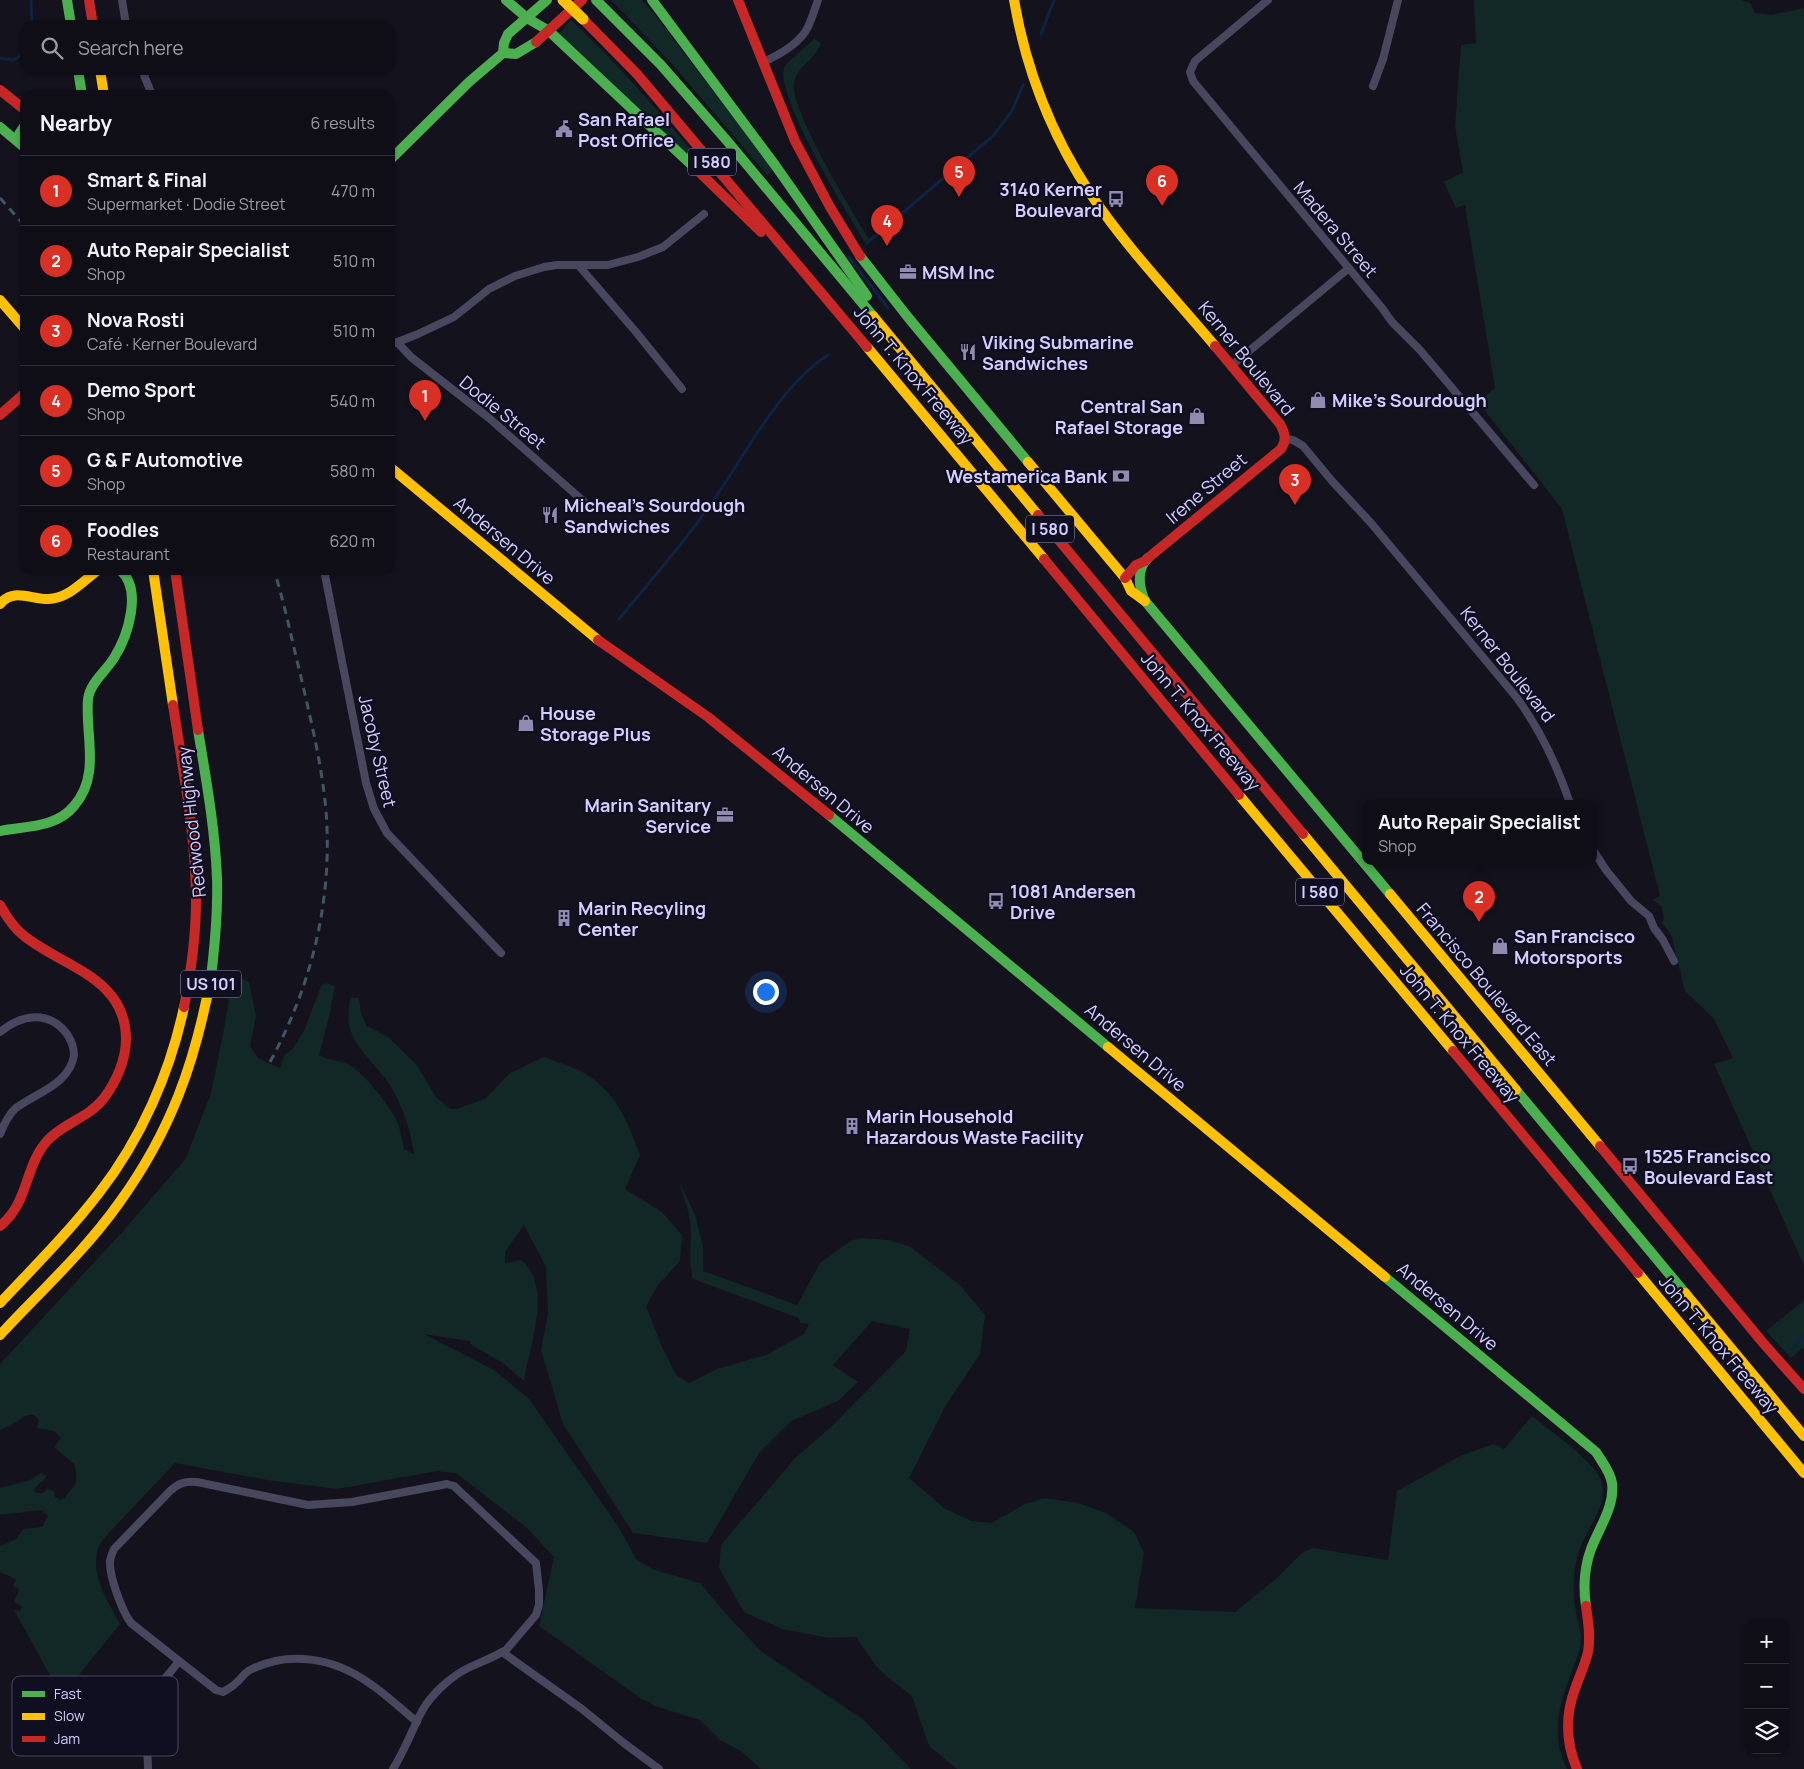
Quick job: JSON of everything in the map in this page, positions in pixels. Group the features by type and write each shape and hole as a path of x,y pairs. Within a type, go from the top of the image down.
{"main road":[{"path":"68,0 71,20"},
{"path":"91,0 93,20"},
{"path":"506,0 527,18 549,31 716,187 836,310"},
{"path":"503,53 504,43 508,34 547,0"},
{"name":"John T. Knox Freeway","path":"562,0 583,19 664,104 1804,1473"},
{"path":"395,155 469,82 503,53 518,53 549,31 582,0"},
{"path":"652,0 771,160 912,363"},
{"name":"Francisco Boulevard East","path":"738,0 790,131 806,165 832,212 862,258 890,296 1125,578 1131,591 1145,601 1362,860"},
{"name":"Kerner Boulevard","path":"1014,0 1033,79 1048,118 1090,194 1112,223 1280,424 1286,439"},
{"path":"596,1 647,50 702,111 912,363"},
{"path":"79,75 81,90"},
{"path":"101,75 103,90"},
{"path":"0,90 20,106"},
{"path":"0,127 20,144"},
{"path":"0,300 20,323"},
{"name":"John T. Knox Freeway","path":"912,363 1804,1436"},
{"path":"0,415 20,397"},
{"name":"Irene Street","path":"1125,578 1136,565 1146,562 1281,449 1286,439"},
{"name":"Andersen Drive","path":"395,471 607,647 708,717 747,747 1596,1452 1608,1470 1612,1492 1609,1510 1590,1549 1584,1577 1584,1598 1589,1628 1589,1644 1586,1658 1570,1702 1568,1725 1570,1746 1577,1769"},
{"name":"Francisco Boulevard East","path":"1145,601 1141,592 1140,580 1141,572 1146,562"},
{"path":"0,604 2,600 15,595 46,599 57,598 77,588 92,575"},
{"path":"0,831 46,823 62,817 76,804 83,793 88,781 91,761 90,692 116,656 123,641 130,613 131,584 125,575"},
{"name":"Redwood Highway","path":"0,1304 88,1207 124,1156 143,1121 160,1083 184,1005 194,944 195,864 154,575"},
{"name":"Redwood Highway","path":"0,1335 98,1229 132,1185 153,1150 174,1106 190,1067 205,1014 215,952 217,869 213,828 176,575"},
{"name":"Francisco Boulevard East","path":"1366,865 1764,1344 1804,1389"},
{"path":"0,906 7,918 25,937 57,958 91,976 103,986 118,1003 126,1023 127,1038 125,1055 119,1072 107,1094 98,1105 47,1141 36,1158 14,1213 0,1226"}],"street":[{"path":"122,0 125,20"},
{"path":"763,62 802,36 808,27 818,0"},
{"name":"Madera Street","path":"1268,0 1195,61 1191,67 1190,76 1392,322 1420,350 1534,485"},
{"path":"1373,86 1383,59 1398,0"},
{"path":"144,75 150,90"},
{"path":"395,343 454,317 489,289 515,276 557,265 579,266 622,263 663,247 704,214"},
{"path":"579,266 682,388"},
{"path":"1231,366 1349,268"},
{"name":"Dodie Street","path":"395,344 489,418 590,506"},
{"name":"Kerner Boulevard","path":"1286,439 1293,440 1303,446 1371,523 1517,698 1550,751 1569,800"},
{"name":"Jacoby Street","path":"325,575 366,783 379,820 398,846 501,954"},
{"path":"1597,856 1631,902 1649,916 1654,928 1664,940 1674,962"},
{"path":"0,1032 11,1023 21,1019 43,1018 59,1025 72,1041 74,1050 70,1068 62,1077 16,1108 8,1116 0,1134"},
{"path":"393,1769 430,1700 456,1675 506,1650 536,1615 539,1605 536,1563 454,1486 447,1484 352,1502 308,1505 186,1481 178,1484 170,1491 114,1549 110,1559 110,1567 125,1615 131,1623 216,1690 223,1692 248,1672 268,1662 287,1659 326,1662 369,1682 417,1722"},
{"path":"502,1652 554,1688 660,1769"},
{"path":"167,1676 179,1661"},
{"path":"147,1756 148,1769"}],"green space":[{"path":"611,0 642,0 773,170 767,175 674,66"},
{"path":"1474,0 1741,0 1750,3 1755,13 1771,15 1804,8 1804,1266 1714,1064 1733,1058 1714,1019 1685,991 1671,935 1662,923 1664,918 1661,906 1652,900 1660,896 1562,509 1478,402 1495,388 1465,205 1456,208 1444,182 1463,172 1455,127 1461,45 1476,43"},
{"path":"571,20 636,87 697,157 692,160 558,35"},
{"path":"814,39 821,43 795,78 795,97 824,162 869,239 865,242 814,153 789,100 784,79 785,65"},
{"path":"233,975 249,982 256,1016 250,1046 259,1059 280,1068 284,1056 293,1048 304,1031 321,986 325,983 335,986 319,1055 347,1064 364,1077 396,1119 404,1149 414,1154 402,1109 394,1092 358,1046 351,1032 349,1020 350,998 359,998 361,1014 367,1026 388,1037 416,1064 436,1097 450,1109 456,1109 485,1099 510,1073 544,1057 575,1068 595,1081 605,1089 620,1108 640,1155 625,1189 662,1212 682,1235 680,1261 658,1285 646,1306 662,1347 676,1375 689,1383 717,1369 766,1355 804,1334 809,1324 800,1323 799,1318 693,1279 690,1264 690,1221 680,1183 695,1215 703,1246 703,1271 797,1305 820,1263 852,1240 863,1238 888,1240 909,1246 960,1285 985,1315 980,1354 946,1405 909,1478 944,1508 971,1521 991,1523 1025,1504 1045,1498 1078,1503 1106,1513 1134,1532 1144,1553 1135,1608 1235,1612 1277,1578 1302,1553 1312,1548 1388,1560 1397,1491 1460,1456 1493,1444 1504,1449 1532,1416 1590,1464 1597,1472 1603,1489 1600,1508 1582,1543 1574,1573 1574,1596 1581,1642 1563,1698 1558,1721 1559,1744 1567,1769 957,1769 929,1746 912,1696 876,1666 856,1637 829,1638 782,1629 744,1612 719,1568 721,1545 796,1457 831,1427 906,1351 910,1329 872,1321 833,1365 858,1382 838,1401 791,1421 759,1453 707,1543 633,1533 563,1424 541,1350 548,1314 546,1267 524,1225 505,1252 505,1263 521,1260 531,1271 536,1285 538,1300 537,1317 524,1381 503,1363 473,1346 469,1341 424,1334 494,1370 529,1399 618,1526 636,1559 652,1569 700,1583 762,1652 864,1720 911,1769 761,1769 741,1751 720,1740 700,1720 655,1706 640,1698 539,1626 554,1557 527,1528 456,1473 437,1471 337,1489 267,1480 175,1463 106,1536 99,1547 96,1559 98,1579 120,1624 78,1676 50,1676 14,1610 20,1611 22,1606 14,1602 19,1589 13,1586 16,1579 0,1572 0,1546 16,1539 23,1529 42,1527 48,1516 41,1510 0,1515 0,1488 30,1480 41,1473 47,1476 34,1489 35,1493 43,1493 47,1489 54,1491 55,1497 60,1500 65,1498 76,1483 75,1465 54,1447 61,1438 54,1431 37,1428 39,1420 33,1415 26,1416 0,1430 0,1364 125,1229 186,1158 211,1093"},
{"path":"1804,1300 1804,1347 1791,1358 1766,1331"}],"waterway":[{"path":"31,0 32,20"},
{"path":"1041,34 1054,0"},
{"path":"0,58 14,60 20,56"},
{"path":"867,243 993,136 1012,111 1023,85"},
{"path":"849,257 888,308"},
{"path":"619,619 698,522 777,405 810,369 828,355"},
{"path":"1791,1349 1804,1335"}],"railway":[{"path":"0,198 20,220"},
{"path":"270,1062 285,1033 308,972 322,909 326,877 327,844 326,811 316,743 276,575"}],"traffic: fast":[{"path":"67,0 70,20"},
{"path":"506,0 527,18 549,31 696,169"},
{"path":"503,53 504,43 508,34 547,0"},
{"path":"596,0 661,65 728,142 873,316"},
{"path":"652,0 775,165 867,296"},
{"path":"395,155 469,82 503,53 516,54 536,42"},
{"path":"79,75 81,90"},
{"path":"0,127 20,144"},
{"path":"20,132 20,138"},
{"path":"860,256 1028,462"},
{"path":"1148,558 1144,562 1140,573 1141,590 1145,601 1362,861"},
{"path":"0,831 50,822 67,813 82,794 90,768 89,693 119,649 131,613 131,589 124,575"},
{"path":"198,730 216,859 216,928 211,977"},
{"path":"829,815 1108,1047"},
{"path":"1366,865 1390,894"},
{"path":"1516,1090 1685,1293"},
{"path":"1385,1277 1596,1452 1610,1474 1612,1492 1609,1508 1587,1563 1584,1584 1586,1606"}],"traffic: slow":[{"path":"563,0 583,19"},
{"path":"1014,0 1025,51 1042,101 1063,148 1076,171 1119,232 1215,346"},
{"path":"101,75 103,90"},
{"path":"0,300 20,323"},
{"path":"873,316 1038,515"},
{"path":"867,347 1044,559"},
{"path":"1028,462 1125,578 1131,591 1145,601"},
{"path":"395,471 598,640"},
{"path":"0,604 10,596 16,595 41,599 62,596 75,589 92,575"},
{"path":"154,575 173,705"},
{"path":"1239,795 1453,1051"},
{"path":"1303,834 1516,1090"},
{"path":"1390,894 1600,1146"},
{"path":"0,1335 62,1271 106,1221 153,1149 167,1123 189,1067 205,1008 211,977"},
{"path":"0,1303 76,1222 99,1193 128,1150 141,1128 162,1081 171,1056 184,1007"},
{"path":"1108,1047 1385,1277"},
{"path":"1638,1273 1804,1473"},
{"path":"1685,1293 1804,1436"}],"traffic: jam":[{"path":"89,0 92,20"},
{"path":"536,42 582,0"},
{"path":"738,0 795,141 830,207 860,256"},
{"path":"583,19 637,74 867,347"},
{"path":"0,90 20,106"},
{"path":"696,169 761,232"},
{"path":"1148,558 1281,449 1285,440 1280,424 1215,346"},
{"path":"0,415 20,397"},
{"path":"1038,515 1303,834"},
{"path":"1044,559 1239,795"},
{"path":"1125,578 1136,565 1145,561"},
{"path":"176,575 198,730"},
{"path":"598,640 708,717 829,815"},
{"path":"173,705 188,803 195,877 196,914 194,941 184,1007"},
{"path":"0,905 10,921 23,935 104,987 115,1001 123,1018 126,1039 122,1063 116,1078 104,1098 91,1111 53,1135 47,1141 34,1162 16,1207 0,1226"},
{"path":"1453,1051 1638,1273"},
{"path":"1600,1146 1764,1344 1804,1389"},
{"path":"1577,1769 1569,1739 1568,1719 1572,1699 1589,1646 1586,1606"}],"place":[{"name":"San Rafael Post Office","path":"564,129"},
{"name":"G & F Automotive","path":"959,197"},
{"name":"3140 Kerner Boulevard","path":"1116,199"},
{"name":"Foodles","path":"1162,206"},
{"name":"Demo Sport","path":"887,246"},
{"name":"MSM Inc","path":"908,272"},
{"name":"Viking Submarine Sandwiches","path":"968,352"},
{"name":"Mike's Sourdough","path":"1318,400"},
{"name":"Central San Rafael Storage","path":"1197,416"},
{"name":"Smart & Final","path":"425,421"},
{"name":"Westamerica Bank","path":"1121,476"},
{"name":"Nova Rosti","path":"1295,505"},
{"name":"Micheal’s Sourdough Sandwiches","path":"550,515"},
{"name":"House Storage Plus","path":"526,723"},
{"name":"Marin Sanitary Service","path":"725,815"},
{"name":"1081 Andersen Drive","path":"996,901"},
{"name":"Marin Recyling Center","path":"564,918"},
{"name":"Auto Repair Specialist","path":"1479,922"},
{"name":"San Francisco Motorsports","path":"1500,946"},
{"name":"Marin Household Hazardous Waste Facility","path":"852,1126"},
{"name":"1525 Francisco Boulevard East","path":"1630,1166"}]}
